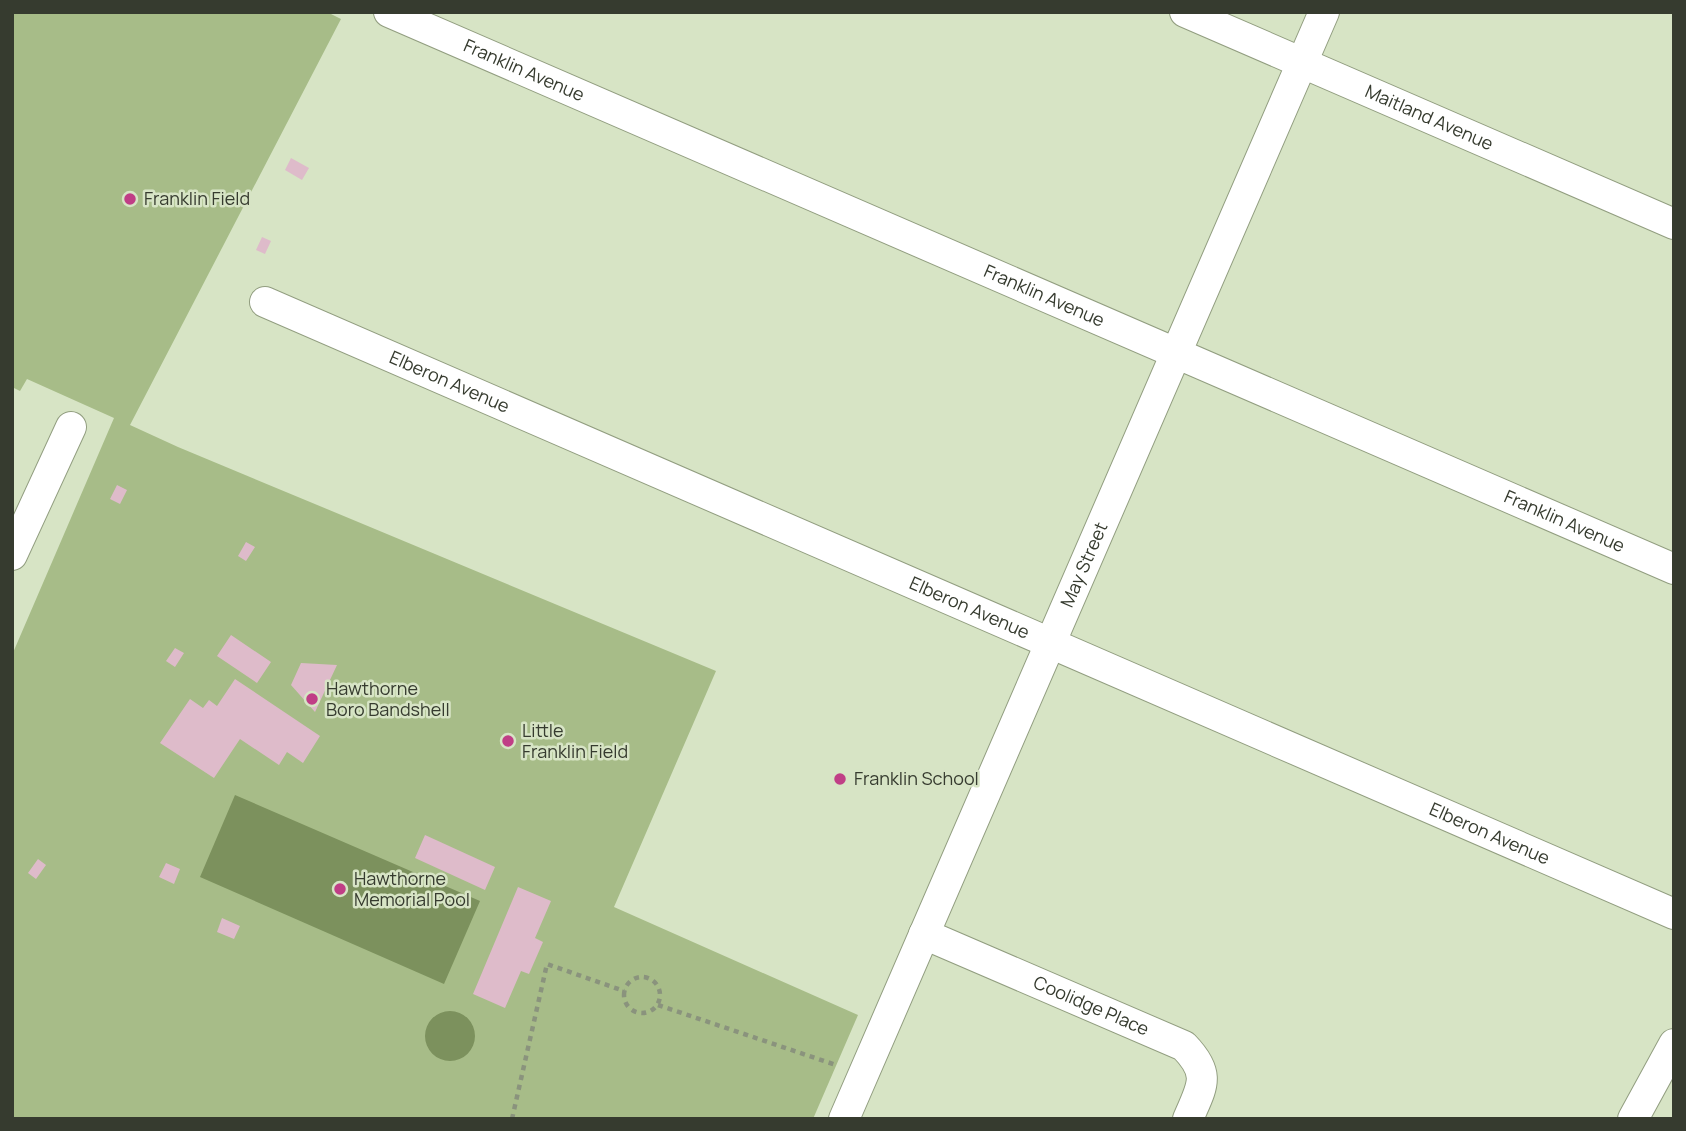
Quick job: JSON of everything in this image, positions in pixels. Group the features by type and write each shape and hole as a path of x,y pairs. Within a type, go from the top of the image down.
{"street":[{"name":"Maitland Avenue","path":"1185,12 1674,224"},
{"name":"May Street","path":"844,1119 1324,12"},
{"name":"Franklin Avenue","path":"402,18 1674,569"},
{"name":"Elberon Avenue","path":"265,302 1674,914"},
{"path":"12,555 21,514 71,426"},
{"name":"Coolidge Place","path":"924,934 1184,1046 1202,1070 1202,1083 1188,1119"},
{"path":"1633,1119 1674,1044"}],"path":[{"path":"512,1119 547,964 624,991"},
{"path":"648,978 658,986 658,1005 649,1012 638,1014 628,1007 624,991 630,981 648,978"},
{"path":"658,1005 863,1074"}],"shaded area":[{"path":"12,12 327,12 341,19 130,425 716,671 614,907 858,1015 813,1119 12,1119 12,655 114,418 27,379 20,391 12,387"},
{"name":"Hawthorne Memorial Pool","path":"235,795 480,901 444,984 200,877"},
{"path":"450,1011 468,1018 475,1036 468,1054 450,1061 432,1054 425,1036 432,1018"}],"building":[{"path":"291,158 309,168 302,180 285,170"},
{"path":"262,237 271,241 265,254 256,250"},
{"path":"117,485 127,490 120,504 110,499"},
{"path":"246,542 255,547 246,561 238,556"},
{"path":"231,635 271,662 257,683 217,656"},
{"path":"175,648 184,653 175,667 166,661"},
{"name":"Hawthorne Boro Bandshell","path":"301,663 337,665 315,712 291,685"},
{"path":"235,679 320,736 303,763 287,752 279,765 240,739 214,778 160,743 190,699 203,708 209,700 217,706"},
{"path":"425,835 495,867 485,890 415,858"},
{"path":"38,859 46,865 36,879 28,873"},
{"path":"166,863 180,869 174,884 159,877"},
{"path":"518,887 551,901 535,938 543,942 529,974 521,971 505,1008 473,994"},
{"path":"222,918 240,926 234,939 217,932"}],"place":[{"name":"Franklin Field","path":"130,199"},
{"name":"Hawthorne Boro Bandshell","path":"312,699"},
{"name":"Little Franklin Field","path":"508,741"},
{"name":"Franklin School","path":"840,779"},
{"name":"Hawthorne Memorial Pool","path":"340,889"}]}
